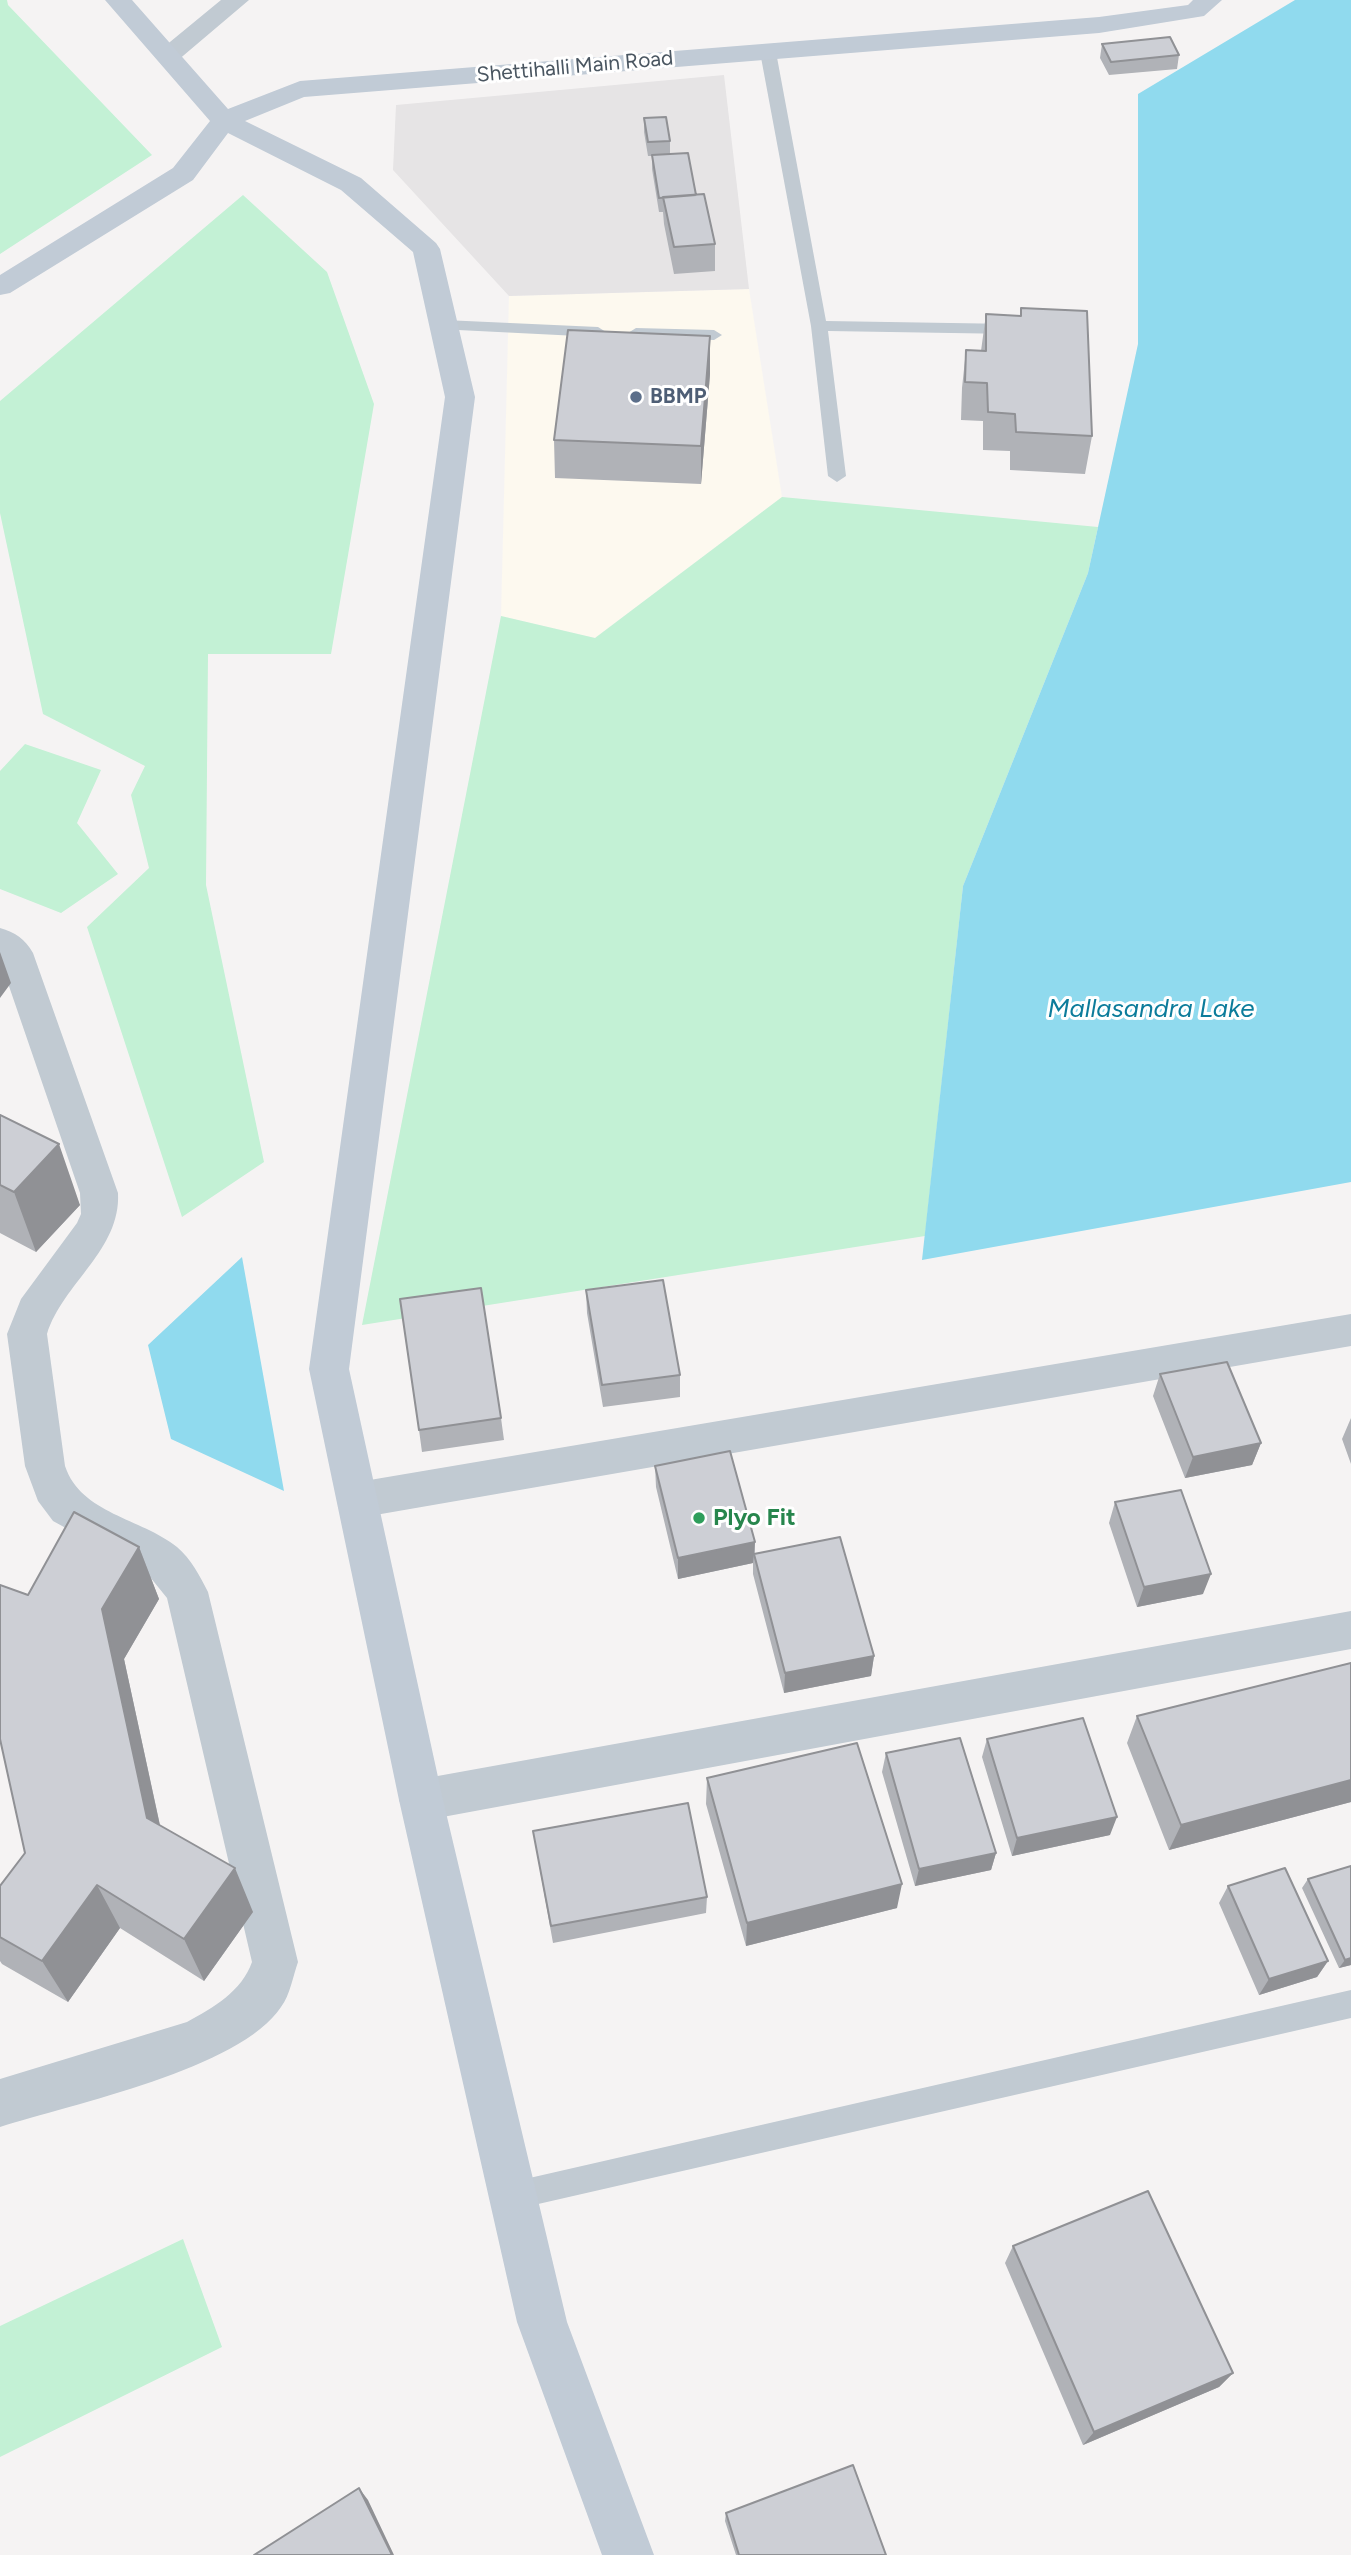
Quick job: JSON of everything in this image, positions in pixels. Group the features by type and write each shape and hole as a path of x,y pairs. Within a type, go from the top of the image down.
{"street":[{"path":"118,0 224,121 351,184 426,249 460,397 328,1369 421,1800 542,2322 628,2555"},
{"path":"167,56 236,0"},
{"name":"Shettihalli Main Road","path":"0,287 183,174 224,121 261,103 300,89 1099,26 1195,11 1209,0"},
{"path":"0,941 15,953 99,1193 100,1214 91,1233 35,1310 27,1334 45,1466 52,1488 66,1508 161,1559 174,1572 187,1592 275,1962 265,1991 231,2024 195,2043 0,2103"},
{"path":"358,1500 1351,1330"},
{"path":"421,1800 1351,1630"}],"lane":[{"path":"768,52 819,326 837,476"},
{"path":"444,325 714,335"},
{"path":"819,326 1032,330"},
{"path":"512,2196 1351,2004"}],"shaded area":[{"path":"724,75 749,289 509,296 393,170 396,105"},
{"name":"BBMP","path":"749,289 782,497 595,638 501,616 509,296"}],"green space":[{"path":"0,0 7,0 8,5 152,155 0,254"},
{"path":"243,195 327,272 374,404 331,654 208,654 206,885 264,1162 182,1217 87,927 149,868 131,795 145,766 43,714 0,513 0,401"},
{"path":"782,497 1098,527 1088,573 963,886 925,1236 362,1325 501,616 595,638"},
{"path":"25,744 101,770 77,823 118,874 61,913 0,889 0,771"},
{"path":"183,2239 222,2347 0,2457 0,2326"}],"water":[{"name":"Mallasandra Lake","path":"1295,0 1351,0 1351,1182 922,1260 963,886 1088,573 1138,344 1138,94"},
{"path":"242,1257 284,1491 171,1439 148,1345"}],"building":[{"path":"1170,37 1179,55 1111,62 1102,44"},
{"path":"666,117 670,141 648,142 644,118"},
{"path":"688,153 696,195 659,198 652,155"},
{"path":"704,194 715,244 674,247 663,197"},
{"path":"1021,308 1087,311 1092,436 1016,432 1015,414 988,412 987,383 965,382 966,350 986,351 986,314 1021,316"},
{"path":"568,330 710,336 701,446 554,440"},
{"path":"0,1115 59,1144 14,1192 0,1185"},
{"path":"663,1280 680,1375 602,1385 586,1290"},
{"path":"481,1288 501,1418 419,1430 400,1299"},
{"path":"1227,1362 1261,1443 1193,1457 1160,1374"},
{"path":"730,1451 755,1542 678,1558 655,1466"},
{"path":"1181,1490 1211,1574 1144,1587 1115,1502"},
{"path":"74,1512 139,1547 102,1609 147,1818 235,1868 184,1939 97,1885 42,1961 0,1937 0,1886 25,1853 0,1739 0,1585 28,1595"},
{"path":"840,1537 874,1656 785,1673 754,1554"},
{"path":"1351,1663 1351,1780 1181,1825 1137,1716"},
{"path":"1083,1718 1117,1817 1017,1838 987,1739"},
{"path":"960,1738 996,1853 919,1869 886,1753"},
{"path":"857,1743 902,1884 747,1923 707,1778"},
{"path":"688,1803 707,1897 551,1926 533,1831"},
{"path":"1351,1866 1351,1958 1345,1960 1308,1879"},
{"path":"1285,1868 1328,1961 1269,1979 1228,1886"},
{"path":"1148,2191 1233,2373 1094,2432 1013,2246"},
{"path":"853,2465 886,2555 739,2555 726,2513"},
{"path":"359,2488 392,2555 254,2555"}],"place":[{"name":"BBMP","path":"636,397"},
{"name":"Plyo Fit","path":"699,1518"}]}
